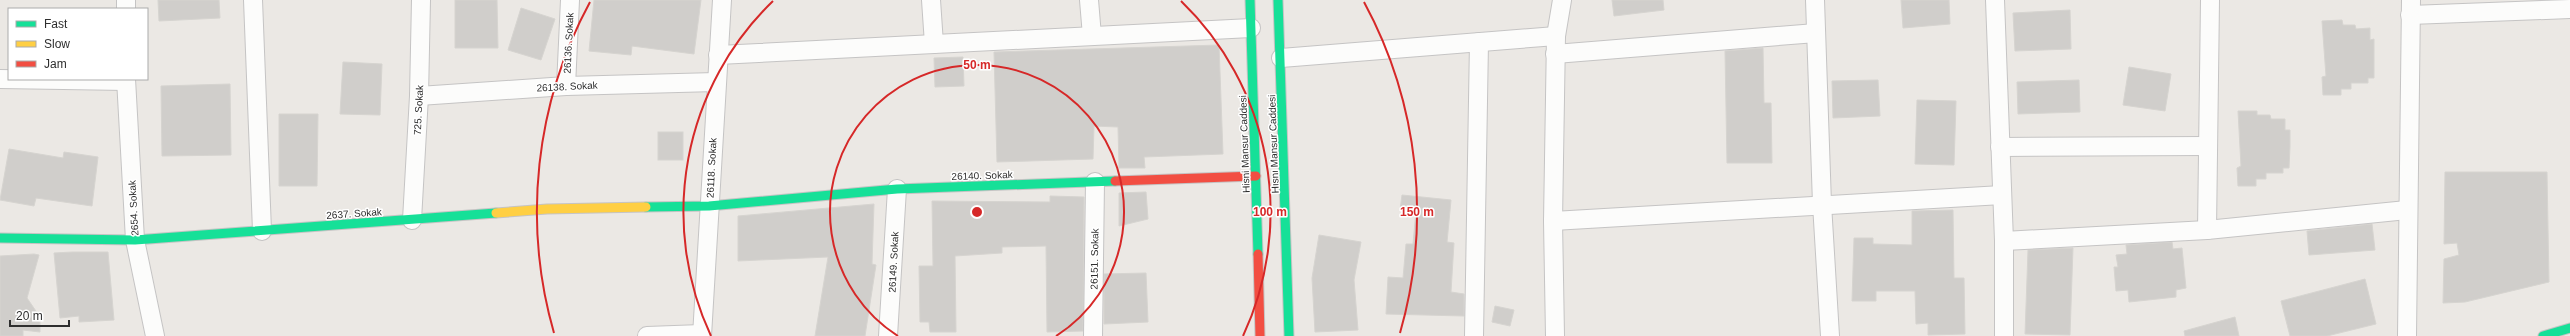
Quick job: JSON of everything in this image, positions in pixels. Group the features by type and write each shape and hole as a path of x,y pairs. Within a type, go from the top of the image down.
{"street":[{"path":"253,0 262,231"},
{"name":"725. Sokak","path":"412,220 419,96 421,0"},
{"name":"26136. Sokak","path":"566,86 570,0"},
{"name":"26118. Sokak","path":"702,335 722,0"},
{"path":"931,0 934,44"},
{"path":"1089,0 1092,36"},
{"name":"Hisni Mansur Caddesi","path":"1250,0 1260,336"},
{"name":"Hısnı Mansur Caddesi","path":"1278,0 1289,336"},
{"path":"1555,336 1553,221 1556,36 1562,0"},
{"path":"1815,0 1822,204 1830,336"},
{"path":"1995,0 2004,241 2004,336"},
{"path":"2207,230 2210,0"},
{"path":"2407,336 2410,8 2570,9"},
{"path":"718,54 1251,28"},
{"path":"1556,54 1816,33"},
{"path":"1281,58 1556,36"},
{"path":"1474,336 1479,42"},
{"name":"2654. Sokak","path":"126,80 135,240 155,336"},
{"name":"26138. Sokak","path":"419,96 566,86 716,82"},
{"path":"2000,147 2208,146"},
{"name":"26140. Sokak","path":"709,206 897,189 1256,176"},
{"name":"26151. Sokak","path":"1093,336 1096,182"},
{"name":"26149. Sokak","path":"888,336 897,189"},
{"path":"1553,221 1822,204 2002,195"},
{"name":"2637. Sokak","path":"0,238 135,240 547,209 709,206"},
{"path":"2004,241 2207,230 2407,210"},
{"path":"2543,336 2570,328"},
{"path":"647,336 702,335"}],"building":[{"path":"158,0 219,0 220,18 159,21"},
{"path":"455,0 497,0 498,48 455,48"},
{"path":"594,0 701,0 694,54 632,46 631,55 589,51"},
{"path":"1612,0 1663,0 1664,10 1614,16"},
{"path":"1901,0 1949,0 1950,24 1903,28"},
{"path":"521,8 555,19 541,60 508,50"},
{"path":"2070,10 2071,49 2015,51 2013,13"},
{"path":"2342,20 2343,25 2355,25 2356,29 2370,28 2370,40 2374,39 2374,78 2368,78 2368,83 2351,83 2351,89 2341,89 2341,95 2323,95 2322,77 2326,76 2322,21"},
{"path":"1219,45 1223,154 1144,157 1145,168 1119,168 1118,127 1094,126 1093,159 997,162 994,52"},
{"path":"1763,48 1764,103 1771,103 1772,163 1727,163 1725,51"},
{"path":"963,57 964,86 935,87 934,58"},
{"path":"343,62 382,64 380,115 340,114"},
{"path":"2129,67 2171,74 2165,111 2123,105"},
{"path":"1878,80 1880,116 1833,118 1832,81"},
{"path":"2079,80 2080,112 2018,114 2017,82"},
{"path":"230,84 231,155 162,156 161,86"},
{"path":"1917,100 1956,101 1954,165 1915,164"},
{"path":"2238,111 2257,111 2257,115 2270,115 2271,119 2285,119 2285,130 2290,130 2289,168 2283,168 2283,173 2266,173 2266,179 2256,179 2256,186 2238,186 2237,168 2241,166"},
{"path":"279,114 318,114 317,186 279,186"},
{"path":"658,132 683,132 683,160 658,160"},
{"path":"9,149 63,158 64,152 98,157 92,206 36,198 34,206 0,200"},
{"path":"2445,172 2547,172 2549,282 2465,302 2443,303 2444,259 2459,255 2457,243 2444,244"},
{"path":"1146,192 1148,219 1119,226 1119,193"},
{"path":"1402,195 1451,200 1447,242 1454,243 1451,292 1464,294 1464,316 1386,314 1388,277 1403,278 1406,244 1413,244 1416,211 1400,210"},
{"path":"1050,196 1084,197 1083,331 1047,332 1046,246 1002,247 1002,253 955,256 956,332 930,332 929,322 920,322 919,266 933,266 932,201 1050,202"},
{"path":"874,204 872,264 876,265 865,336 815,336 828,257 738,261 738,216"},
{"path":"1953,210 1954,278 1964,278 1965,334 1928,335 1928,323 1916,324 1915,291 1876,291 1876,301 1852,301 1854,238 1873,238 1873,244 1912,245 1912,211"},
{"path":"2372,224 2375,250 2309,255 2307,231"},
{"path":"1319,235 1361,242 1354,280 1358,330 1315,332 1312,278"},
{"path":"2172,242 2173,249 2182,248 2186,288 2176,290 2176,297 2129,302 2128,290 2116,291 2114,267 2118,267 2116,255 2127,254 2126,245"},
{"path":"2073,248 2070,335 2025,334 2028,250"},
{"path":"108,252 114,320 79,322 79,316 60,318 54,253"},
{"path":"39,255 27,298 40,317 40,332 23,330 23,336 0,336 0,256"},
{"path":"1146,273 1148,322 1104,324 1104,274"},
{"path":"2365,279 2376,324 2327,336 2290,336 2281,301"},
{"path":"1495,306 1514,310 1510,326 1492,322"},
{"path":"2235,317 2239,336 2185,336 2184,331"}],"traffic: fast":[{"path":"1250,0 1258,254"},
{"path":"1278,0 1289,336"},
{"path":"646,207 709,206 897,189 1115,181"},
{"path":"0,238 135,240 496,213"},
{"path":"2543,336 2570,328"}],"traffic: slow":[{"path":"496,213 547,209 646,207"}],"traffic: jam":[{"path":"1115,181 1256,176"},
{"path":"1258,254 1260,336"}]}
